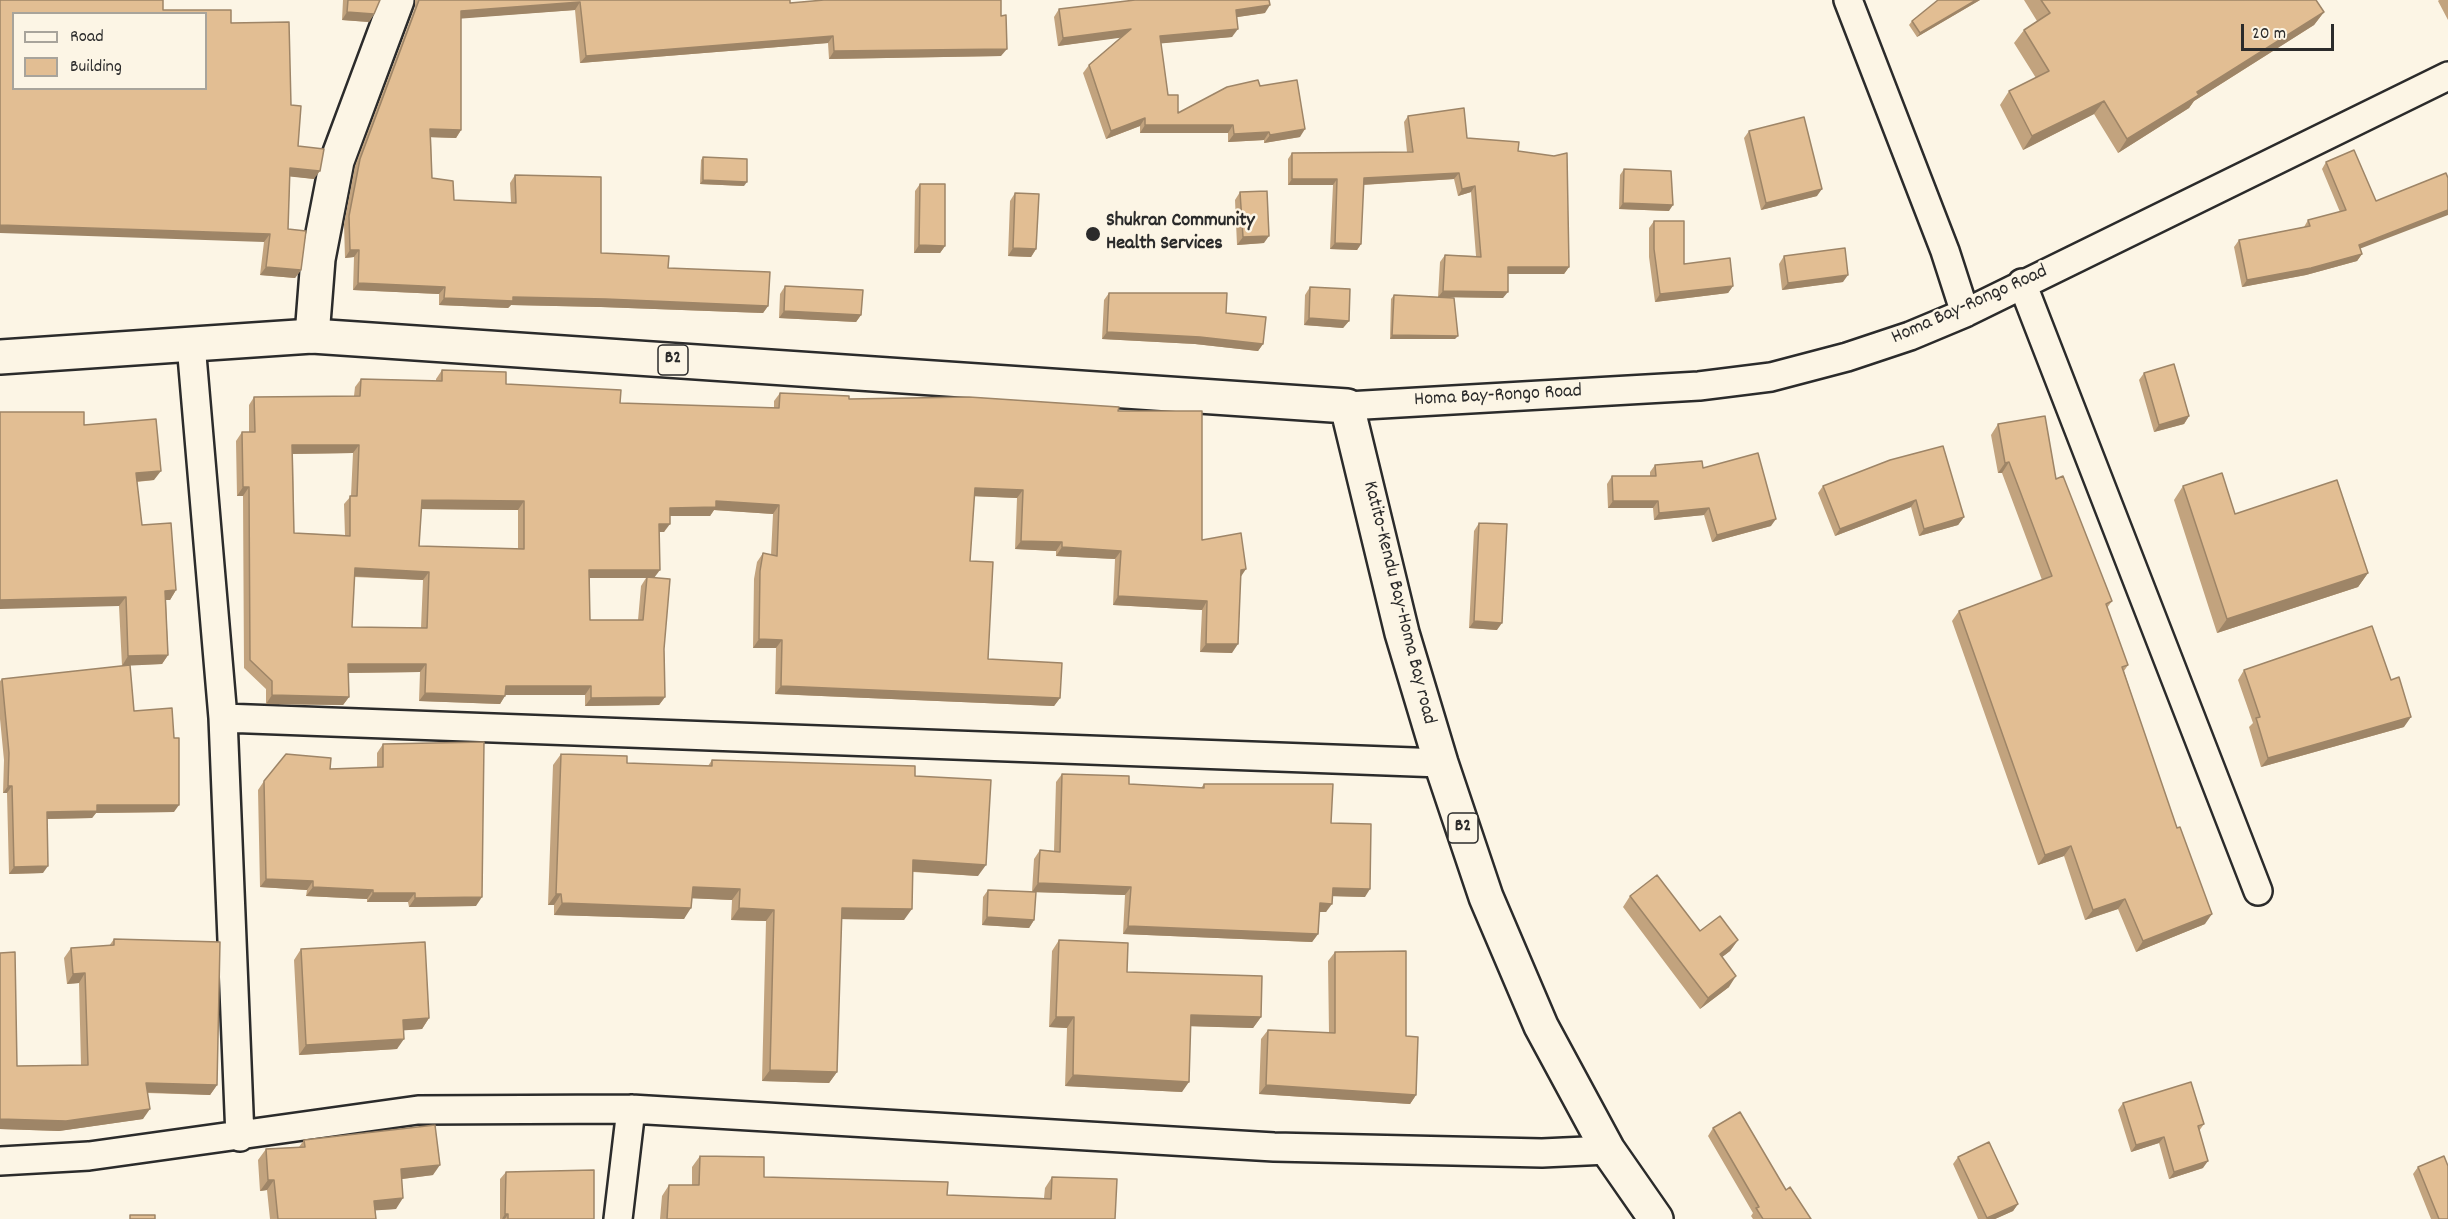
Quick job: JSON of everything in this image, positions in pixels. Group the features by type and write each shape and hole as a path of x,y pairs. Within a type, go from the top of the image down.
{"main road":[{"path":"312,336 318,259 337,161 398,0"},
{"name":"B2","path":"0,357 312,336 1347,406"},
{"name":"Katito-Kendu Bay-Homa Bay road","path":"1347,406 1401,633 1486,897 1541,1026 1608,1150 1656,1219"}],"street":[{"path":"1848,0 1945,250 1965,313"},
{"name":"Homa Bay-Rongo Road","path":"1347,406 1700,386 1771,377 1857,354 1910,336 1965,313 2022,283 2448,76"},
{"path":"2022,283 2258,891"},
{"path":"191,344 223,718 240,1137"},
{"path":"223,718 1441,763"},
{"path":"618,1219 631,1109"},
{"path":"0,1161 89,1156 240,1137 418,1110 631,1109 1274,1147 1542,1153 1608,1150"}],"building":[{"path":"0,0 163,0 163,10 231,10 231,23 289,22 291,105 301,106 298,146 324,149 320,171 290,168 288,229 306,231 301,270 266,267 270,234 0,225"},
{"path":"348,0 380,0 374,14 347,12"},
{"path":"419,0 790,0 790,3 824,0 1001,0 1001,16 1006,15 1007,49 834,51 833,36 586,56 580,2 461,11 461,130 430,129 432,178 453,181 454,200 516,203 515,175 601,177 601,253 669,256 668,268 770,272 768,306 606,299 513,297 513,301 444,298 445,287 358,283 359,250 350,250 349,216 360,159"},
{"path":"1135,0 1269,0 1270,5 1236,10 1238,29 1160,36 1168,95 1178,95 1178,113 1227,87 1258,80 1260,86 1297,80 1305,129 1270,135 1269,132 1234,134 1233,125 1145,125 1145,118 1111,131 1089,65 1131,29 1063,38 1059,9"},
{"path":"1938,0 1976,0 1920,33 1912,21"},
{"path":"2041,0 2316,0 2324,12 2197,92 2199,95 2127,139 2104,101 2032,136 2009,91 2049,71 2024,30 2050,13"},
{"path":"1464,108 1467,138 1519,142 1518,151 1554,156 1567,153 1569,267 1508,267 1508,292 1443,291 1445,255 1481,257 1475,186 1462,189 1459,173 1364,178 1361,244 1335,243 1337,179 1292,179 1292,153 1413,152 1408,116"},
{"path":"1804,117 1822,189 1766,203 1749,131"},
{"path":"2354,150 2376,201 2446,173 2448,210 2359,245 2362,254 2311,268 2247,280 2239,240 2310,226 2308,220 2346,210 2326,162"},
{"path":"703,157 747,159 747,182 703,180"},
{"path":"1624,169 1671,171 1673,205 1623,203"},
{"path":"920,184 945,184 945,246 919,245"},
{"path":"1267,191 1269,236 1243,237 1240,192"},
{"path":"1015,193 1039,194 1036,249 1013,248"},
{"path":"1654,221 1684,221 1684,264 1730,258 1733,286 1660,294 1654,249"},
{"path":"1845,248 1848,275 1788,283 1784,256"},
{"path":"785,286 863,290 861,315 784,311"},
{"path":"1310,287 1350,289 1349,321 1309,318"},
{"path":"1109,293 1227,293 1226,313 1266,317 1263,344 1200,337 1107,332"},
{"path":"1394,295 1454,298 1458,336 1392,335"},
{"path":"2174,364 2189,416 2159,425 2144,373"},
{"path":"442,370 506,372 506,384 621,390 620,403 779,408 780,393 849,396 849,399 969,397 1119,407 1118,411 1202,411 1202,540 1241,533 1246,569 1241,570 1238,644 1206,644 1207,601 1118,596 1121,551 1062,547 1062,542 1021,541 1023,490 975,488 970,561 993,562 988,659 1062,663 1060,698 781,686 782,640 759,639 760,571 763,553 777,556 779,505 716,501 716,507 670,508 670,524 659,524 660,570 589,570 590,620 643,620 647,577 670,579 664,649 665,697 591,698 591,686 506,686 505,696 425,693 426,664 348,664 349,697 272,695 272,681 250,660 249,487 243,487 242,432 255,432 254,397 360,396 361,379 442,381","holes":["292,445 359,445 357,496 350,496 350,536 294,533","422,500 524,501 524,549 419,546","355,568 429,572 427,628 352,627"]},
{"path":"0,412 84,412 84,425 156,419 161,471 136,473 142,525 171,523 176,590 165,591 168,655 128,656 126,597 0,600"},
{"path":"2045,416 2056,479 2063,476 2112,601 2106,604 2128,665 2122,667 2177,828 2180,827 2212,914 2143,941 2125,899 2093,910 2071,846 2045,855 1959,611 2052,576 2009,462 2005,463 1998,424"},
{"path":"1943,446 1964,517 1924,529 1916,500 1840,529 1823,486 1890,460"},
{"path":"1758,453 1776,519 1717,535 1709,508 1659,513 1658,501 1613,501 1612,476 1656,476 1655,465 1702,461 1703,468"},
{"path":"2222,473 2235,514 2337,480 2368,573 2227,619 2183,486"},
{"path":"1479,523 1507,524 1502,623 1474,621"},
{"path":"2372,626 2391,680 2399,677 2411,717 2268,758 2256,718 2260,717 2244,670"},
{"path":"130,665 134,711 172,708 174,738 179,738 179,805 97,805 97,811 47,812 48,866 14,867 12,786 8,786 9,753 2,679"},
{"path":"484,742 482,897 415,898 415,893 373,893 373,890 313,887 313,881 266,879 264,781 286,754 331,758 330,769 383,767 383,744"},
{"path":"561,754 627,756 627,763 712,766 712,760 915,766 915,776 991,780 986,865 913,860 912,909 842,908 837,1072 770,1070 774,910 739,908 740,889 693,887 691,908 562,903 561,894 556,894"},
{"path":"1062,774 1129,776 1129,784 1204,788 1204,784 1333,784 1331,823 1371,824 1370,889 1333,888 1332,904 1320,903 1318,934 1128,926 1131,887 1038,883 1040,850 1060,852"},
{"path":"1657,875 1700,931 1720,916 1738,940 1720,954 1736,976 1708,998 1630,896"},
{"path":"988,890 1036,892 1034,920 987,917"},
{"path":"114,939 220,942 217,1085 146,1083 150,1109 66,1121 0,1119 0,953 15,952 17,1066 88,1065 85,973 73,974 71,948 114,945"},
{"path":"1059,940 1128,943 1127,972 1262,976 1261,1017 1191,1015 1189,1082 1073,1075 1074,1017 1056,1017"},
{"path":"425,942 429,1018 403,1020 404,1039 306,1045 301,949"},
{"path":"1406,951 1406,1036 1418,1037 1416,1095 1266,1085 1268,1030 1335,1033 1335,952"},
{"path":"2191,1082 2204,1124 2198,1126 2208,1161 2174,1172 2164,1137 2136,1145 2123,1103"},
{"path":"1740,1112 1786,1190 1790,1187 1811,1219 1763,1219 1756,1208 1759,1207 1713,1128"},
{"path":"435,1125 440,1165 401,1169 403,1198 374,1201 376,1219 278,1219 274,1180 268,1180 266,1149 305,1147 304,1140"},
{"path":"1989,1142 2018,1204 1987,1218 1958,1157"},
{"path":"700,1156 764,1157 764,1177 948,1182 947,1195 1051,1199 1052,1177 1117,1179 1115,1219 667,1219 669,1185 699,1185"},
{"path":"2444,1156 2448,1166 2448,1219 2439,1219 2418,1167"},
{"path":"594,1170 594,1219 508,1219 508,1214 505,1214 506,1172"},
{"path":"130,1215 155,1215 155,1219 130,1219"}],"place":[{"name":"Shukran Community Health Services","path":"1093,234"}]}
